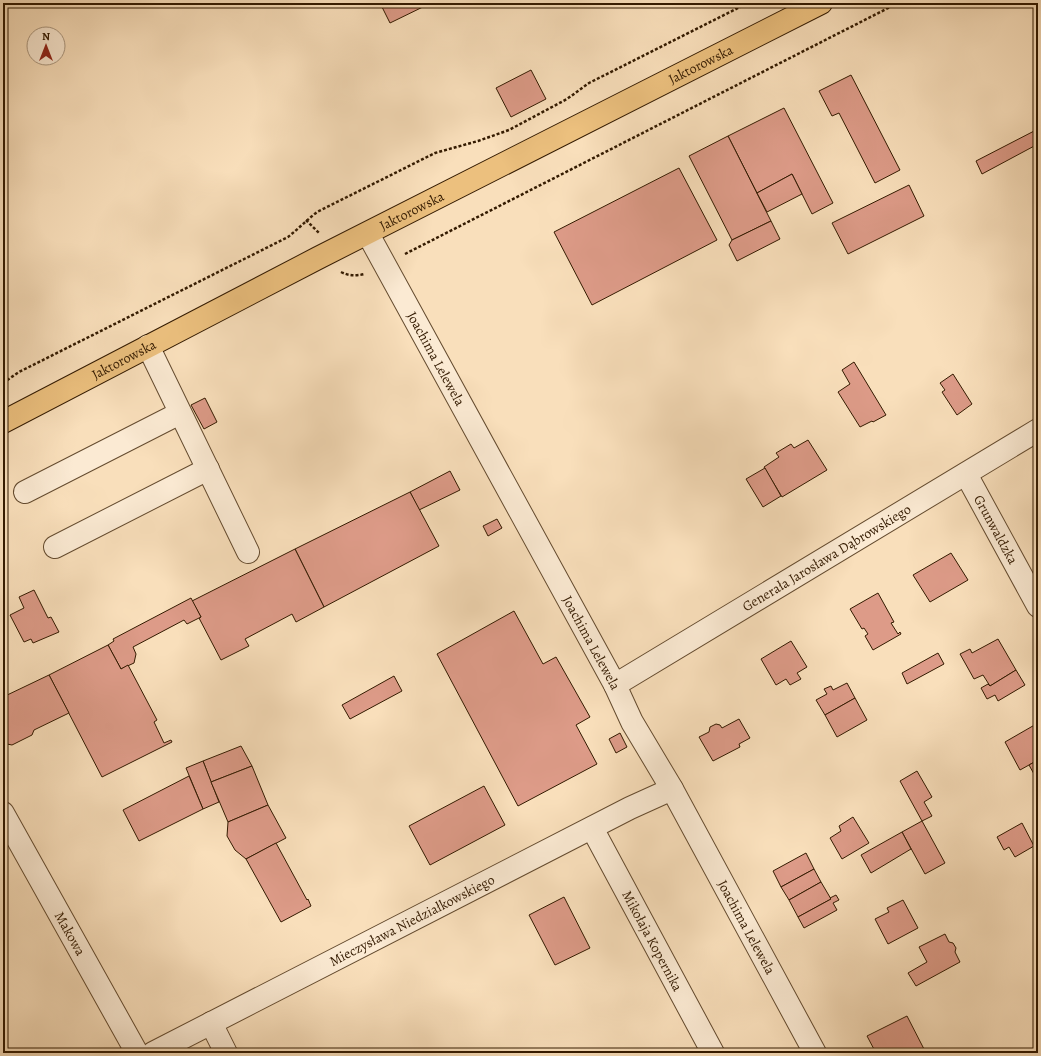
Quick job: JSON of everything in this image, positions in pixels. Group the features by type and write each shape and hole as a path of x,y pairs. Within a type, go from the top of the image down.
{"main road":[{"name":"Jaktorowska","path":"3,422 148,346 821,3"}],"street":[{"name":"Joachima Lelewela","path":"368,234 615,684 632,722 672,789 815,1053"},
{"path":"148,346 248,552"},
{"path":"25,492 180,413"},
{"name":"Generała Jarosława Dąbrowskiego","path":"615,684 1038,430"},
{"path":"55,547 208,470"},
{"name":"Grunwaldzka","path":"966,474 1038,606"},
{"name":"Mieczysława Niedziałkowskiego","path":"153,1053 630,808 672,789"},
{"name":"Makowa","path":"3,813 137,1053"},
{"name":"Mikołaja Kopernika","path":"592,828 713,1053"},
{"path":"211,1023 226,1053"}],"path":[{"path":"3,382 19,372 288,237 302,226 306,220 318,212 435,153 478,141 509,130 567,99 588,83 748,3"},
{"path":"403,255 898,3"}],"building":[{"path":"380,3 431,3 390,23"},
{"path":"531,70 546,99 511,117 496,88"},
{"path":"851,75 900,170 875,183 839,113 832,116 819,91"},
{"path":"784,108 833,203 812,214 792,174 757,193 728,136"},
{"path":"1038,129 1038,144 982,174 976,161"},
{"path":"728,136 771,221 732,240 689,156"},
{"path":"679,168 717,240 592,305 554,232"},
{"path":"792,174 802,194 767,212 757,193"},
{"path":"909,185 924,216 848,254 832,223"},
{"path":"771,221 780,239 737,261 729,245 732,240"},
{"path":"854,362 886,415 860,427 838,392 850,384 842,370"},
{"path":"953,374 972,404 957,415 942,392 945,390 940,383"},
{"path":"205,398 217,422 204,429 191,405"},
{"path":"808,440 827,470 782,497 764,467 779,457 776,453 791,444 794,448"},
{"path":"765,468 781,496 763,507 746,479"},
{"path":"450,471 460,490 419,510 410,492"},
{"path":"410,492 439,546 324,607 295,549"},
{"path":"497,519 502,528 488,536 483,526"},
{"path":"295,549 324,607 296,622 292,614 245,639 249,646 221,660 199,618 201,617 192,601"},
{"path":"951,553 968,580 930,602 913,575"},
{"path":"34,590 48,618 51,617 59,632 33,643 31,639 24,642 10,615 24,608 19,597"},
{"path":"878,593 894,622 891,623 898,634 900,632 901,634 873,650 865,636 868,634 864,628 862,629 850,609"},
{"path":"191,598 201,617 187,624 184,620 133,647 136,654 134,663 121,669 108,645 114,641 113,639"},
{"path":"514,611 543,664 556,657 590,717 576,725 597,764 518,806 437,654"},
{"path":"998,639 1016,670 990,686 983,675 974,679 960,654 970,649 972,653"},
{"path":"791,641 807,667 797,673 801,679 790,685 786,679 776,685 761,659"},
{"path":"108,645 121,669 128,665 157,720 154,722 164,743 171,740 172,742 102,777 49,675"},
{"path":"938,653 944,664 907,684 902,673"},
{"path":"1016,670 1025,685 998,701 995,695 987,699 981,688 988,684 990,686"},
{"path":"49,675 69,713 34,730 32,735 12,745 4,745 3,697"},
{"path":"394,676 402,691 350,719 342,705"},
{"path":"847,683 855,698 825,715 816,700 827,694 824,689 831,686 833,690"},
{"path":"855,698 867,720 837,737 825,715"},
{"path":"739,719 750,738 739,744 740,747 713,761 699,737 709,732 710,727 716,724 720,725 722,728"},
{"path":"1038,723 1038,760 1020,770 1005,742"},
{"path":"620,733 627,747 616,753 609,739"},
{"path":"241,746 252,766 211,782 203,761"},
{"path":"1038,760 1038,771 1034,774 1029,765"},
{"path":"203,761 219,802 203,809 186,768"},
{"path":"252,766 268,805 228,822 211,782"},
{"path":"917,771 932,797 924,802 932,816 922,821 900,781"},
{"path":"189,776 203,809 139,841 123,810"},
{"path":"484,786 505,825 430,865 409,826"},
{"path":"268,805 286,838 246,859 235,850 227,836 228,822"},
{"path":"853,817 869,843 842,859 830,838 841,831 839,826"},
{"path":"922,821 945,863 925,874 902,832"},
{"path":"1022,823 1034,846 1015,857 1009,847 1004,850 997,837"},
{"path":"902,832 911,849 871,873 861,855"},
{"path":"276,843 311,906 281,922 246,859"},
{"path":"806,853 814,869 781,887 773,871"},
{"path":"814,869 821,882 789,900 781,887"},
{"path":"821,882 831,899 798,917 789,900"},
{"path":"836,895 839,900 833,903 837,910 804,928 798,917"},
{"path":"564,897 590,948 555,965 529,915"},
{"path":"903,900 918,928 888,944 875,919 889,912 887,908"},
{"path":"945,934 949,942 953,943 956,948 955,952 960,962 916,986 908,973 927,962 919,947"},
{"path":"907,1016 925,1051 922,1053 876,1053 867,1036"}]}
